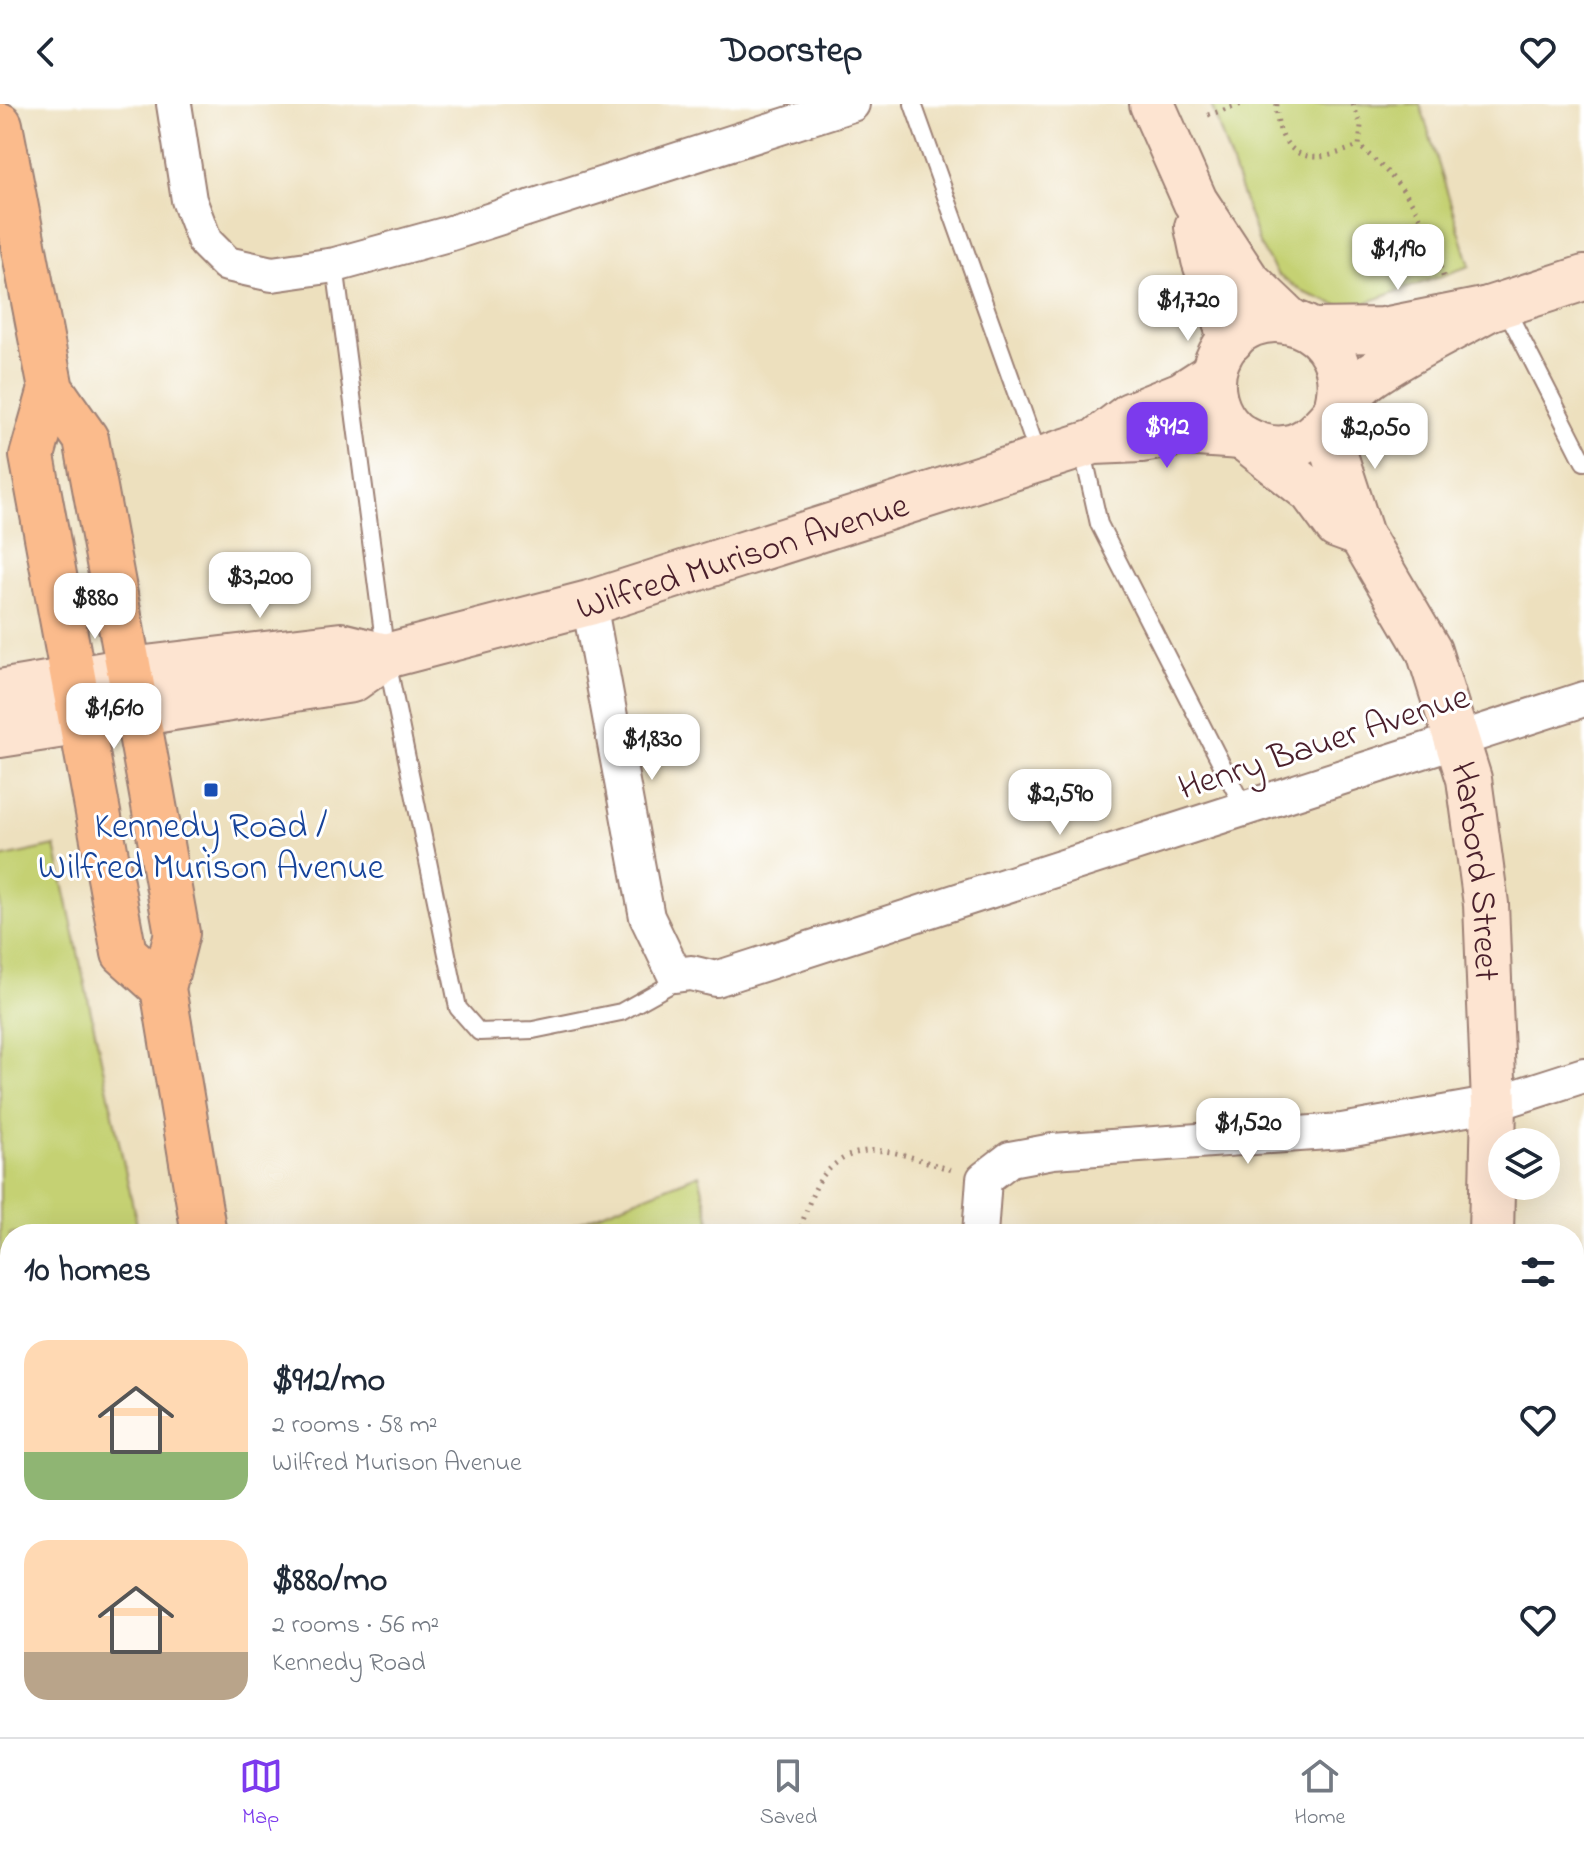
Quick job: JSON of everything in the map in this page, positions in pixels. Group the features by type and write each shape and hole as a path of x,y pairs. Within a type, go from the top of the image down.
{"main road":[{"path":"0,125 51,389 86,439 129,670 177,933 163,988 202,1224"},
{"path":"51,389 32,456 124,953 163,988"}],"street":[{"path":"174,104 189,200 205,242 227,264 272,274 335,265 448,234 852,104"},
{"path":"1152,104 1195,201 1247,280 1331,351 1341,376 1341,394 1332,417"},
{"path":"1195,201 1222,357 1213,392 1227,425 1245,440 1266,448 1301,444 1316,435 1369,376 1495,306"},
{"path":"1222,357 1251,325 1277,320 1302,326 1374,332 1495,306 1584,278"},
{"name":"Wilfred Murison Avenue","path":"1088,444 1130,415 1182,394 1222,357"},
{"name":"Harbord Street","path":"1332,417 1333,449 1361,535 1429,651 1469,779 1486,904 1494,1104 1491,1224"},
{"name":"Wilfred Murison Avenue","path":"0,735 352,680 386,656 589,603 1088,444 1183,433 1245,440"},
{"name":"Harbord Street","path":"1245,440 1312,492 1337,526 1361,535"},
{"path":"589,603 647,917 675,975 691,973"},
{"name":"Wilfred Murison Avenue","path":"0,692 129,670 341,645 386,656"},
{"name":"Henry Bauer Avenue","path":"691,973 716,979 1584,699"},
{"path":"981,1224 984,1179 1010,1159 1053,1151 1342,1131 1494,1104 1584,1075"}],"lane":[{"path":"913,104 1040,459"},
{"path":"335,265 386,656 458,1008 479,1032 533,1030 621,1012 691,973"},
{"path":"1495,306 1584,462"},
{"path":"1088,444 1099,524 1244,808"}],"path":[{"path":"1208,115 1242,104"},
{"path":"1277,104 1282,140 1297,153 1316,157 1359,146"},
{"path":"1353,104 1361,126 1359,146"},
{"path":"1359,146 1390,172 1410,196 1424,220 1446,284"},
{"path":"802,1224 821,1179 844,1156 876,1148 984,1179"}],"green space":[{"path":"1211,104 1420,104 1470,266 1348,309 1305,293 1278,275 1260,246"},
{"path":"55,846 137,1224 0,1224 0,858"},
{"path":"699,1174 711,1224 574,1224"}],"place":[{"name":"Kennedy Road / Wilfred Murison Avenue","path":"211,790"}]}
